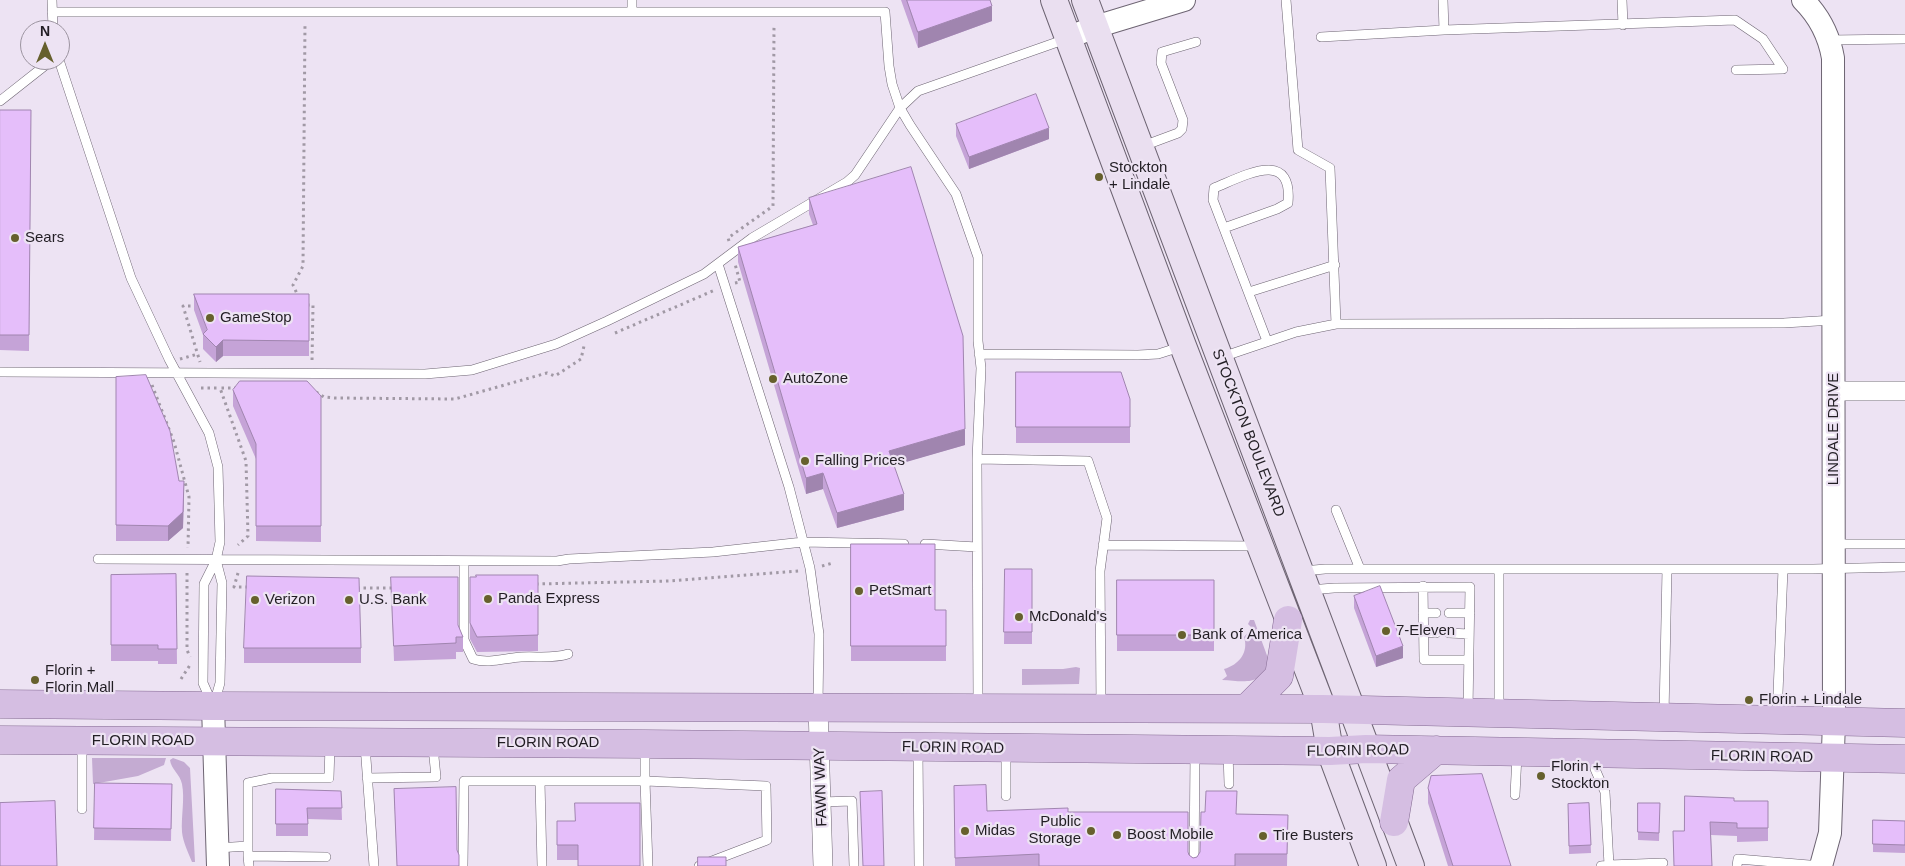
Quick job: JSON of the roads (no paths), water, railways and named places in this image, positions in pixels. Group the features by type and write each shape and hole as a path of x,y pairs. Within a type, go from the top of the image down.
{"main road":[{"name":"STOCKTON BOULEVARD","path":"1054,0 1258,546 1323,709 1330,751 1373,866"},
{"name":"STOCKTON BOULEVARD","path":"1085,0 1411,866"},
{"path":"1246,709 1279,676 1288,620"},
{"path":"0,704 1323,709 1905,723"},
{"name":"FLORIN ROAD","path":"0,740 645,744 1228,751 1366,749 1905,759"},
{"path":"1394,822 1401,780 1436,750"}],"street":[{"path":"1067,38 1147,5 1184,0"},
{"name":"LINDALE DRIVE","path":"1804,0 1812,8 1822,24 1830,40 1833,58 1834,722 1830,833 1821,866"},
{"path":"1834,391 1905,391"},
{"path":"213,706 217,857"},
{"name":"FAWN WAY","path":"818,708 823,866"}],"lane":[{"path":"52,0 52,20"},
{"path":"632,0 632,12"},
{"path":"1286,0 1298,150 1330,168 1336,324"},
{"path":"1443,0 1444,30"},
{"path":"1622,0 1623,25"},
{"path":"52,12 885,12 889,66 892,84 900,108 956,194 978,256 978,341 980,368 976,547 978,708"},
{"path":"1321,38 1444,30 1735,20 1763,39 1783,69 1736,70"},
{"path":"0,372 424,374 472,370 556,344 704,274 752,238 846,182 855,175 900,108 918,91 1067,38"},
{"path":"1830,40 1905,39"},
{"path":"1140,147 1178,133 1182,129 1183,120 1160,58 1162,52 1196,42"},
{"path":"0,101 39,70"},
{"path":"62,70 131,278 176,373 209,433 218,468 220,542 216,560 204,584 203,683 213,706"},
{"path":"1224,228 1277,209 1288,203 1289,192 1283,176 1274,170 1264,169 1214,188 1213,200 1267,341"},
{"path":"718,264 789,487 810,568 819,634 818,708"},
{"path":"1248,292 1335,264"},
{"path":"1220,358 1296,332 1336,324 1784,323 1834,320"},
{"path":"979,354 1138,356 1158,354 1183,346"},
{"path":"977,459 1088,461 1106,518 1100,571 1101,709"},
{"path":"1336,510 1360,569"},
{"path":"98,559 557,561 713,552 803,542 935,544 976,547"},
{"path":"1834,544 1905,544"},
{"path":"1103,545 1258,546"},
{"path":"213,706 220,682 222,583 216,560"},
{"path":"464,561 464,640 473,659 482,662 521,657 554,658 568,654"},
{"path":"1303,581 1325,569 1783,569 1905,567"},
{"path":"1499,569 1499,714"},
{"path":"1664,718 1667,569"},
{"path":"1777,721 1783,569"},
{"path":"1303,581 1334,588 1470,587 1468,713"},
{"path":"1422,586 1424,660 1468,660"},
{"path":"1423,613 1436,613"},
{"path":"1449,613 1470,613"},
{"path":"1424,632 1436,633"},
{"path":"1449,633 1469,634"},
{"path":"82,741 82,808"},
{"path":"249,866 248,783 272,778 329,778 331,742"},
{"path":"365,742 374,866"},
{"path":"367,778 436,777 433,743"},
{"path":"645,744 648,866"},
{"path":"918,748 919,866"},
{"path":"1006,748 1006,796"},
{"path":"1194,866 1195,750"},
{"path":"1228,751 1229,784"},
{"path":"1515,795 1517,752"},
{"path":"1594,753 1595,769 1605,792 1605,866 1663,863"},
{"path":"463,866 464,781 645,781 766,786 767,840 699,866"},
{"path":"540,781 542,866"},
{"path":"821,802 852,801 854,866"},
{"path":"217,857 248,846"},
{"path":"248,856 326,857"},
{"path":"1737,866 1738,859 1821,866"}],"place":[{"name":"Stockton + Lindale","path":"1099,177"},
{"name":"Sears","path":"15,238"},
{"name":"GameStop","path":"210,318"},
{"name":"AutoZone","path":"773,379"},
{"name":"Falling Prices","path":"805,461"},
{"name":"PetSmart","path":"859,591"},
{"name":"Panda Express","path":"488,599"},
{"name":"Verizon","path":"255,600"},
{"name":"U.S. Bank","path":"349,600"},
{"name":"McDonald's","path":"1019,617"},
{"name":"7-Eleven","path":"1386,631"},
{"name":"Bank of America","path":"1182,635"},
{"name":"Florin + Florin Mall","path":"35,680"},
{"name":"Florin + Lindale","path":"1749,700"},
{"name":"Florin + Stockton","path":"1541,776"},
{"name":"Midas","path":"965,831"},
{"name":"Public Storage","path":"1091,831"},
{"name":"Boost Mobile","path":"1117,835"},
{"name":"Tire Busters","path":"1263,836"}]}
